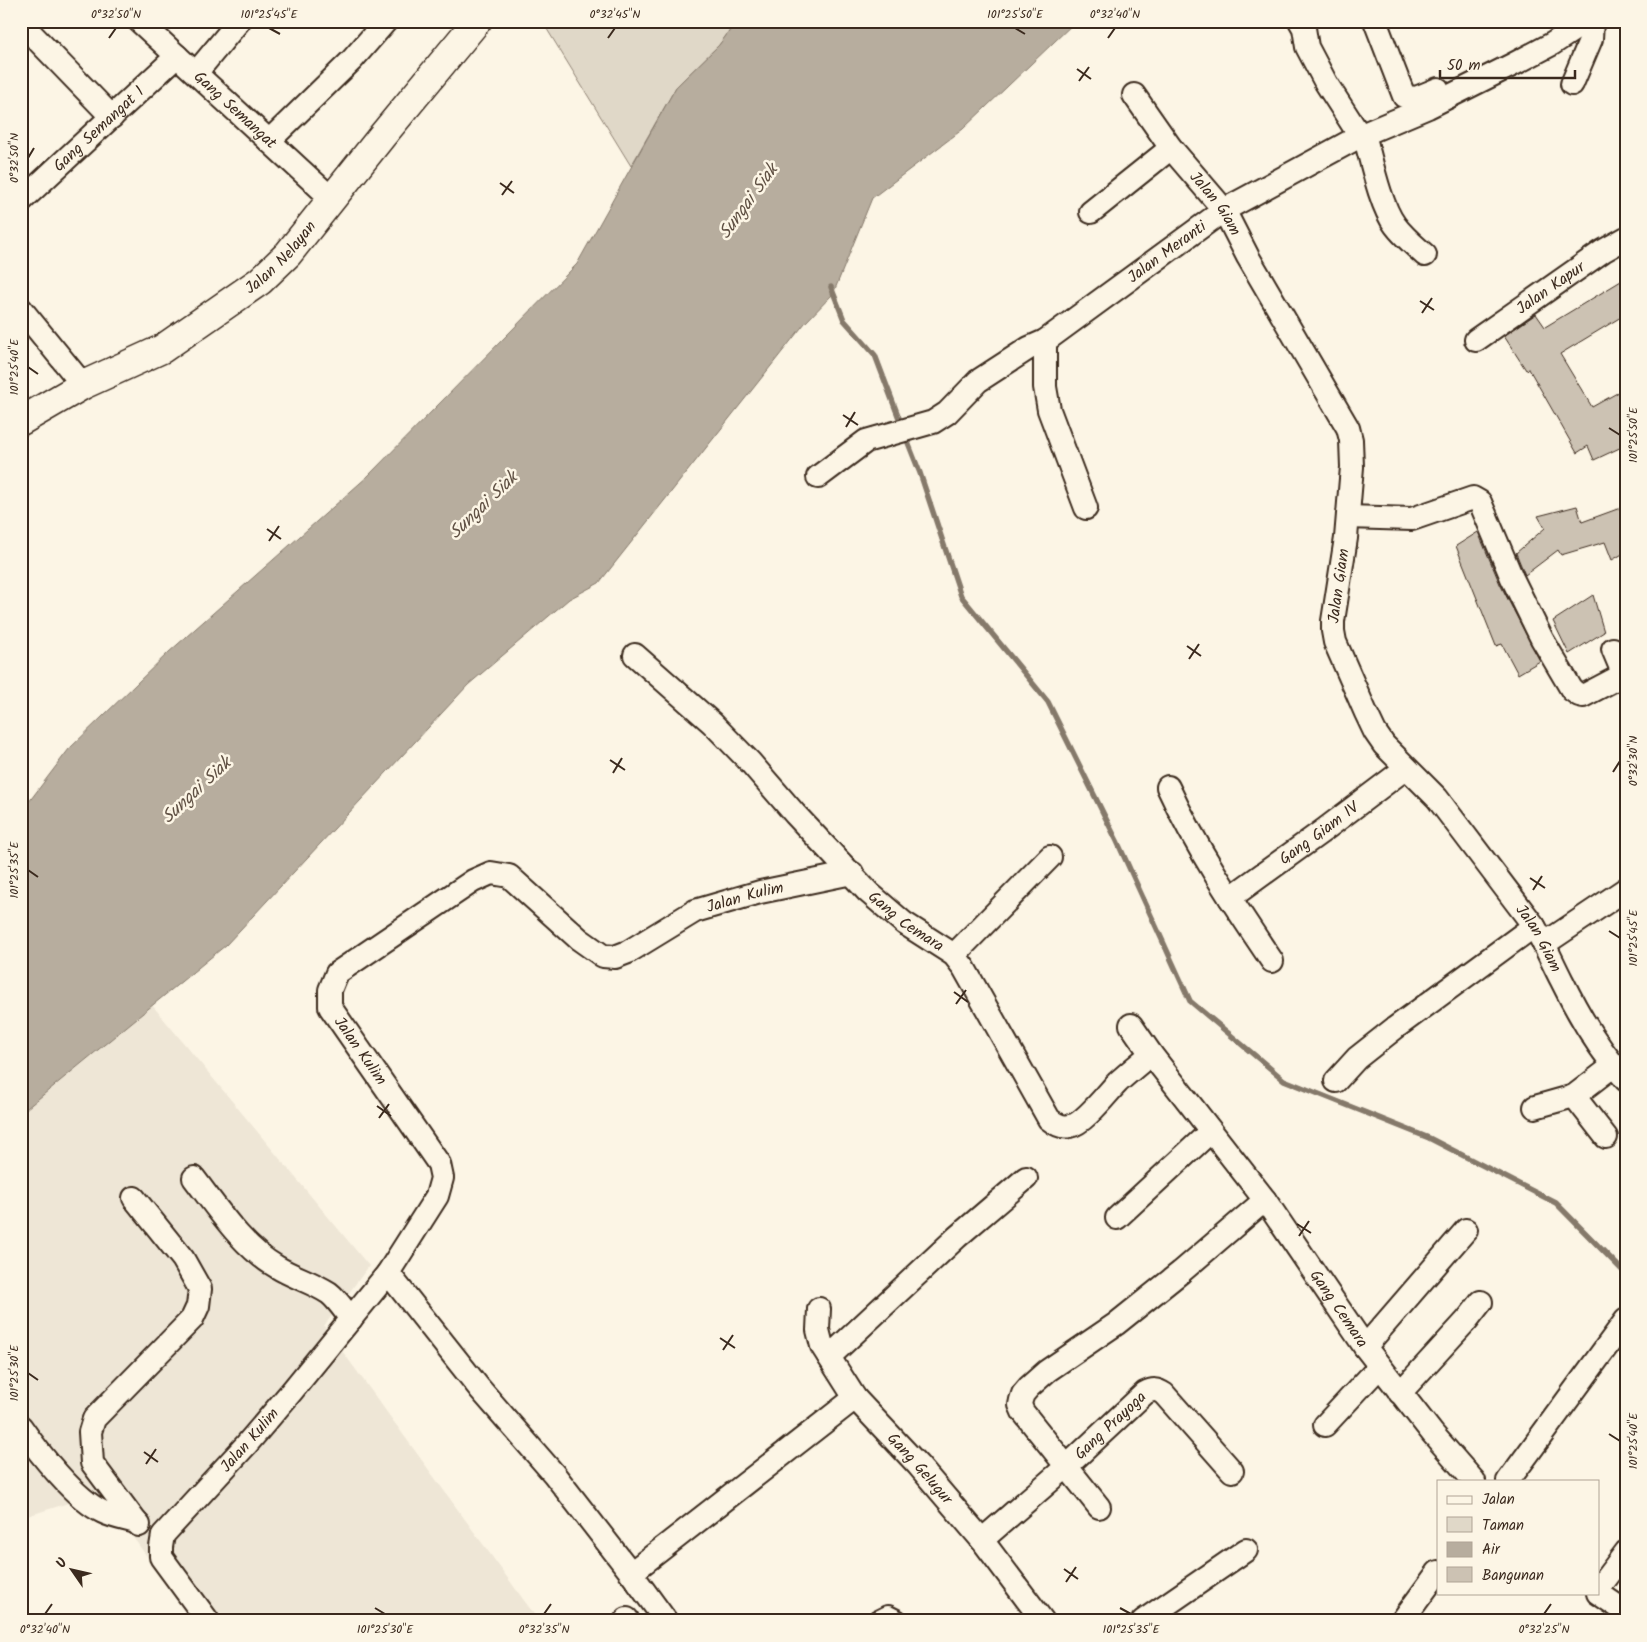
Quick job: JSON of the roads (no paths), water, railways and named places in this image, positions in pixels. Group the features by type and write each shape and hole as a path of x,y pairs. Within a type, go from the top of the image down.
{"main road":[{"name":"Jalan Nelayan","path":"21,421 83,385 162,349 260,281 288,254 443,60 477,21"}],"street":[{"name":"Gang Semangat","path":"139,21 332,199"},
{"path":"196,73 239,21"},
{"path":"269,141 352,60 386,21"},
{"path":"1300,21 1304,28 1307,47 1326,83 1362,135 1381,194 1391,218 1425,255"},
{"path":"1375,21 1404,96 1416,98 1435,91 1454,79 1473,73 1496,74"},
{"name":"Jalan Meranti","path":"818,477 866,441 933,422 947,413 978,381 1029,348 1044,341 1224,210 1362,135 1428,107 1496,74 1552,44 1587,21"},
{"path":"1572,84 1591,39 1592,21"},
{"path":"21,23 112,117"},
{"name":"Gang Semangat 1","path":"21,201 177,56"},
{"name":"Jalan Giam","path":"1134,95 1171,148 1224,210 1248,257 1348,428 1352,440 1353,453 1348,517 1333,631 1335,642 1375,732 1384,745 1437,798 1539,935 1581,1017 1620,1073"},
{"path":"1091,212 1171,148"},
{"name":"Jalan Kapur","path":"1476,340 1603,251 1626,238"},
{"path":"21,309 83,385"},
{"path":"1044,341 1045,387 1049,410 1086,508"},
{"path":"1348,517 1412,519 1473,498 1480,502 1516,586 1542,638 1572,690 1583,696 1624,677 1613,650"},
{"name":"Gang Cemara","path":"635,655 712,723 750,762 795,814 885,908 904,923 954,955 969,976 1049,1119 1055,1124 1061,1126 1076,1124 1118,1082 1151,1054"},
{"name":"Gang Giam IV","path":"1230,898 1406,768"},
{"path":"1168,787 1183,819 1230,898 1272,961"},
{"path":"954,955 1050,857"},
{"name":"Jalan Kulim","path":"161,1547 163,1535 246,1445 388,1274 437,1196 442,1178 439,1164 330,1007 330,990 337,973 473,881 491,873 509,876 579,939 603,956 615,957 628,952 695,911 760,892 852,873"},
{"path":"1336,1081 1357,1058 1395,1028 1539,935 1624,896"},
{"name":"Gang Cemara","path":"1131,1025 1151,1054 1264,1200 1379,1366 1433,1434 1473,1480"},
{"path":"1535,1107 1574,1096 1620,1073"},
{"path":"1574,1096 1606,1137"},
{"path":"1117,1218 1212,1131"},
{"path":"194,1178 214,1205 252,1249 277,1268 304,1279 330,1294 351,1319"},
{"path":"829,1357 957,1237 1026,1178"},
{"path":"134,1198 183,1258 200,1290 198,1306 192,1319 94,1419 90,1432 92,1463 136,1522 161,1547 161,1557 208,1621"},
{"path":"1099,1508 1023,1412 1020,1405 1023,1394 1047,1371 1123,1318 1181,1272 1264,1200"},
{"path":"1365,1347 1466,1230"},
{"path":"388,1274 480,1389 554,1474 631,1572 666,1621"},
{"path":"1400,1393 1467,1320 1481,1302"},
{"name":"Gang Gelugur","path":"819,1309 819,1338 822,1346 855,1398 918,1465 982,1540 1043,1621"},
{"path":"1509,1480 1626,1320"},
{"path":"1325,1425 1379,1366"},
{"name":"Gang Prayoga","path":"982,1540 1066,1467 1145,1393 1156,1389 1164,1394 1232,1471"},
{"path":"631,1572 855,1398"},
{"path":"21,1427 36,1448 80,1497 103,1512 136,1522"},
{"path":"1143,1621 1246,1550"},
{"path":"1600,1588 1626,1552"},
{"path":"1402,1621 1437,1573"},
{"path":"1600,1592 1626,1612"},
{"path":"880,1621 888,1617 896,1621"}],"water":[{"name":"Sungai Siak","path":"737,21 1076,21 963,129 872,198 833,294 805,323 599,583 569,599 468,685 226,945 21,1113 21,810 69,749 169,652 368,476 577,264 676,87 719,45"}],"waterway":[{"path":"831,287 844,320 875,355 902,426"},
{"path":"905,435 920,473 961,596 1048,702 1117,841 1190,1001 1284,1080 1429,1138 1556,1203 1626,1274"}]}
